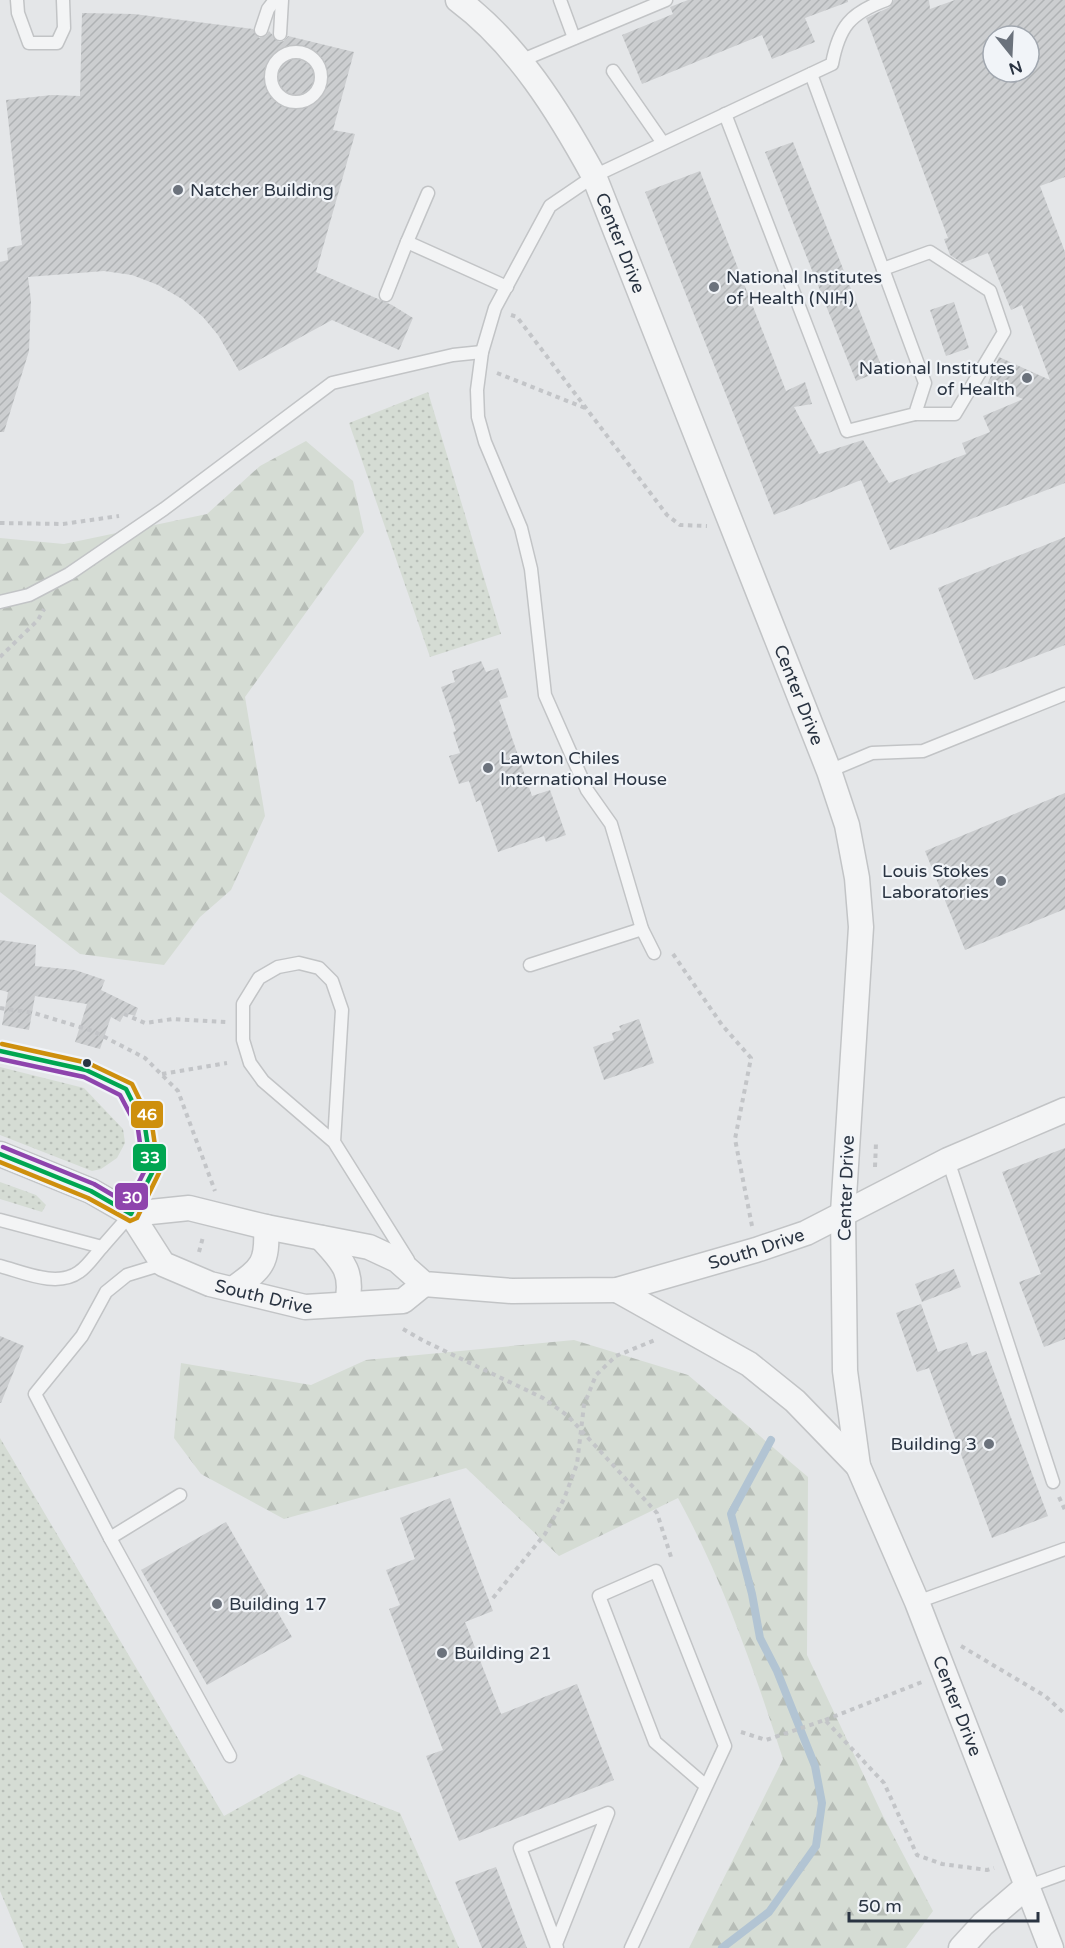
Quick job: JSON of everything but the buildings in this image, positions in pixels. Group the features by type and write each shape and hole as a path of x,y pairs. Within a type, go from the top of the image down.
{"street":[{"name":"Center Drive","path":"458,0 475,12 520,61 570,131 594,176 829,771 848,825 857,878 861,927 843,1213 845,1371 858,1466 916,1602 1051,1948"},
{"name":"South Drive","path":"163,1264 210,1284 305,1307 403,1301 424,1284 512,1290 617,1290 756,1250 806,1233 948,1160 1065,1110"},
{"path":"0,1154 91,1191 131,1214 163,1264"},
{"path":"131,1214 189,1208 266,1227 369,1247 397,1260 424,1284"},
{"path":"233,1289 256,1273 267,1253 266,1227"},
{"path":"321,1238 341,1261 351,1280 347,1303"},
{"name":"Center Drive","path":"617,1290 672,1319 748,1364 795,1401 858,1466"},
{"path":"961,1948 983,1924 1026,1887"}],"lane":[{"path":"17,0 18,13 29,43 57,43 64,28 63,0"},
{"path":"261,30 268,9 275,0"},
{"path":"280,34 282,0"},
{"path":"560,0 574,38"},
{"path":"520,61 644,4 666,0"},
{"path":"654,953 642,929 610,824 587,790 545,695 531,569 521,528 485,442 478,417 482,352 495,308 550,206 594,176 832,64 836,45 846,22 886,0"},
{"path":"295,51 311,56 317,62 321,79 314,94 299,102 284,99 277,94 273,88 271,73 279,58 295,51"},
{"path":"613,71 663,143"},
{"path":"811,74 925,383 915,414"},
{"path":"725,114 847,431 915,414 955,414 1004,332 990,291 930,252 883,269"},
{"path":"386,295 428,193"},
{"path":"407,242 507,287"},
{"path":"0,602 46,588 164,509 332,383 453,355 482,352"},
{"path":"829,771 872,753 923,751 1065,694"},
{"path":"530,965 642,929"},
{"path":"334,1142 342,1011 339,1001 332,981 318,968 299,963 278,967 260,978 243,1004 243,1040 250,1063 263,1081 334,1142 379,1217 424,1284"},
{"path":"0,1051 86,1070 126,1089 145,1127 152,1173 131,1214 79,1272 65,1278 50,1279 0,1266"},
{"path":"948,1160 1053,1482"},
{"path":"0,1220 102,1247"},
{"path":"163,1264 127,1275 106,1292 82,1336 35,1394 110,1538 230,1756"},
{"path":"110,1538 180,1495"},
{"path":"916,1602 1065,1549"},
{"path":"631,1948 725,1746 656,1571 599,1596 655,1742 706,1786"},
{"path":"608,1814 564,1922 556,1946 520,1848 608,1814"},
{"path":"1026,1887 1065,1873"}],"path":[{"path":"495,308 517,317 667,515 680,525 732,526"},
{"path":"480,366 586,409"},
{"path":"0,524 63,524 164,509"},
{"path":"0,657 38,620 46,607"},
{"path":"654,953 673,954 722,1025 752,1058 735,1139 756,1250"},
{"path":"124,1014 145,1023 173,1019 226,1022"},
{"path":"162,1074 227,1063"},
{"path":"875,1167 876,1143"},
{"path":"199,1252 204,1233"},
{"path":"493,1598 545,1534 564,1499 577,1464 579,1430 584,1405 596,1375 616,1356 661,1338 672,1319"},
{"path":"403,1329 543,1398 568,1416 657,1513 673,1563"},
{"path":"953,1641 1045,1696 1065,1714"},
{"path":"738,1723 742,1734 766,1740 818,1724 914,1686"},
{"path":"825,1720 884,1783 917,1855 942,1864 987,1870 995,1868"}],"green space":[{"path":"428,392 501,634 430,657 349,423"},
{"path":"306,441 353,481 364,532 245,697 265,816 231,890 200,917 164,965 80,954 0,892 0,538 64,544 207,514 260,466"},
{"path":"0,1067 84,1088 123,1129 125,1143 117,1158 101,1169 92,1171 0,1135"},
{"path":"0,1182 36,1195 46,1205 42,1212 0,1199"},
{"path":"574,1340 688,1375 808,1477 807,1655 883,1816 933,1911 906,1948 689,1948 783,1759 749,1659 723,1593 678,1498 559,1556 466,1468 284,1519 201,1474 174,1438 181,1363 311,1385 366,1360"},
{"path":"0,1438 224,1816 299,1774 400,1813 459,1948 24,1948 0,1891"}],"waterway":[{"path":"722,1948 769,1912 816,1846 822,1803 815,1766 777,1671 760,1638 752,1594 731,1514 771,1440"}],"transit line":[{"name":"46","path":"0,1162 88,1198 130,1221 137,1218 159,1173 152,1125 132,1084 88,1063 2,1044"},
{"name":"33","path":"0,1051 86,1070 126,1089 145,1127 152,1173 131,1214 91,1191 0,1154"},
{"name":"30","path":"0,1059 84,1077 120,1095 138,1129 144,1172 128,1204 94,1184 3,1147"}],"place":[{"name":"Natcher Building","path":"178,190"},
{"name":"National Institutes of Health (NIH)","path":"714,287"},
{"name":"National Institutes of Health","path":"1027,378"},
{"name":"Lawton Chiles International House","path":"488,768"},
{"name":"Louis Stokes Laboratories","path":"1001,881"},
{"name":"Building 3","path":"989,1444"},
{"name":"Building 17","path":"217,1604"},
{"name":"Building 21","path":"442,1653"}]}
